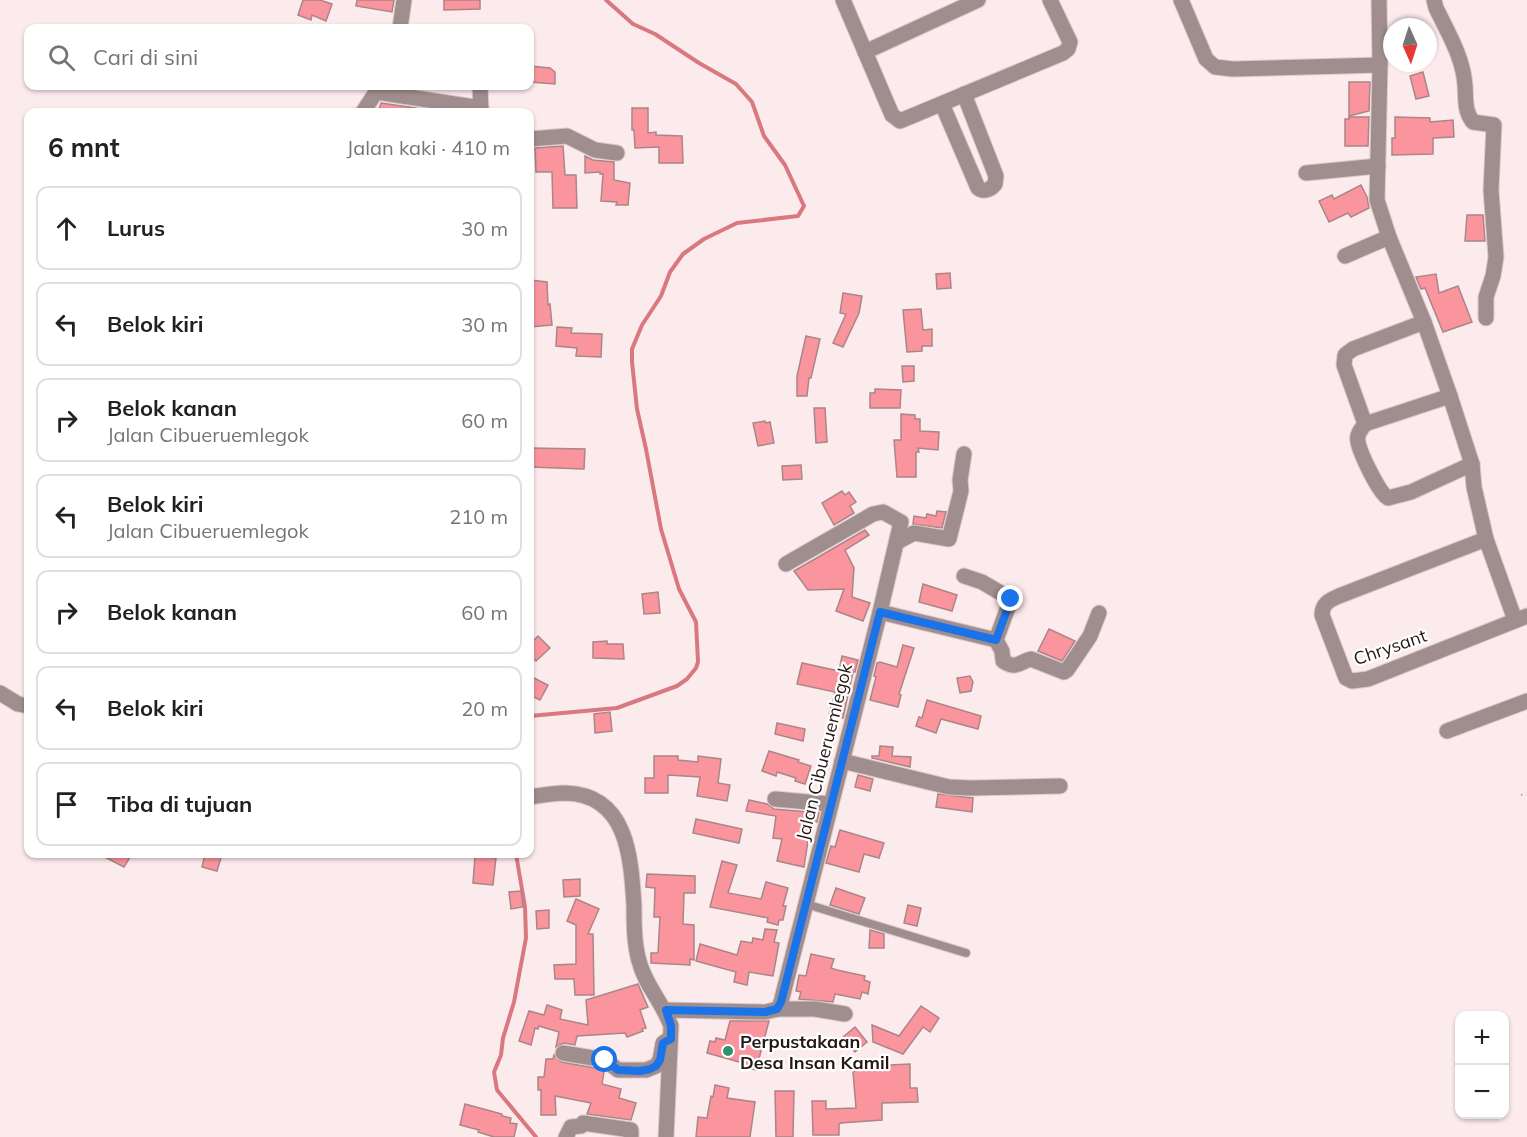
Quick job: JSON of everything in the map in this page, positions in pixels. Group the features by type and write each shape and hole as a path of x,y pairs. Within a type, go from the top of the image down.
{"street":[{"path":"401,24 404,0"},
{"path":"843,0 895,119 900,121 1068,49 1070,42 1050,0"},
{"path":"865,52 978,0"},
{"path":"1181,0 1206,59 1215,67 1233,69 1380,65"},
{"path":"1379,0 1377,200 1389,237 1424,322 1472,464 1474,487 1486,538 1521,618"},
{"path":"1434,0 1460,56 1468,114 1473,122 1494,125 1491,190 1496,257 1486,297 1486,318"},
{"path":"366,108 377,90"},
{"path":"383,90 471,108"},
{"path":"480,90 481,108"},
{"path":"942,104 978,188 984,190 992,188 996,176 964,94"},
{"path":"534,139 567,136 595,150 617,153"},
{"path":"1306,173 1378,166"},
{"path":"1345,255 1389,237"},
{"path":"1365,424 1344,365 1345,355 1353,349 1424,322"},
{"path":"1450,396 1365,424 1360,430 1358,441 1379,490 1388,498 1412,492 1472,464"},
{"path":"897,542 914,533 949,538 961,490 960,480 964,454"},
{"name":"Jalan Cibueruemlegok","path":"777,1009 781,1002 806,904 901,522 883,512 873,514 786,564"},
{"name":"Chrysant","path":"1486,538 1339,596 1325,604 1322,615 1346,678 1352,681 1368,679 1521,618"},
{"path":"964,576 982,582 1011,599 996,640"},
{"path":"880,612 996,640 1002,651 1003,661 1009,664 1020,665 1031,659 1065,671 1090,636 1099,613"},
{"path":"0,693 24,705"},
{"path":"1446,731 1527,700"},
{"path":"842,761 949,787 1059,786"},
{"path":"534,796 554,793 578,795 595,802 615,816 620,825 629,860 639,961 647,981 666,1010 671,1026 666,1137"},
{"path":"775,799 830,804"},
{"path":"666,1010 765,1012 777,1009 814,1009 845,1014"},
{"path":"563,1053 605,1060 618,1070 646,1070 656,1066 660,1060 663,1043 671,1039"},
{"path":"566,1137 571,1127 581,1126 583,1123 631,1130 631,1137"}],"lane":[{"path":"806,904 966,953"}],"path":[{"path":"1521,795 1527,793"}],"building":[{"path":"303,0 320,0 332,4 326,21 312,15 311,20 298,15"},
{"path":"357,0 394,0 392,12 356,6"},
{"path":"444,0 480,0 480,9 444,10"},
{"path":"534,66 550,68 555,72 555,84 534,82"},
{"path":"1423,72 1429,96 1416,99 1410,76"},
{"path":"1349,82 1370,82 1369,111 1349,116"},
{"path":"381,103 414,108 379,108"},
{"path":"632,108 648,108 648,133 682,136 683,163 659,163 659,147 635,148"},
{"path":"1369,117 1368,146 1345,146 1345,119"},
{"path":"1395,117 1430,118 1430,122 1453,120 1454,137 1433,138 1433,154 1392,155"},
{"path":"563,146 565,175 576,175 577,208 553,208 552,172 536,172 535,148"},
{"path":"585,156 593,160 614,162 614,180 630,183 628,205 601,201 603,174 600,172 585,173"},
{"path":"1361,185 1369,208 1351,217 1348,213 1329,222 1319,201 1332,195 1334,199"},
{"path":"1467,215 1483,215 1485,241 1465,241"},
{"path":"950,273 951,288 937,289 936,274"},
{"path":"1436,274 1439,293 1458,286 1472,322 1443,332 1425,288 1421,289 1416,277"},
{"path":"534,280 547,282 552,325 534,327"},
{"path":"843,293 862,296 859,313 843,347 833,343 846,314 840,313"},
{"path":"921,309 923,330 932,329 932,346 922,346 922,351 907,352 903,310"},
{"path":"557,327 572,328 571,333 602,334 601,357 576,356 577,348 556,346"},
{"path":"806,336 820,339 811,378 809,378 807,396 797,396 797,376"},
{"path":"902,366 914,366 914,381 903,382"},
{"path":"875,389 901,390 900,408 870,408 870,393 875,393"},
{"path":"814,408 825,408 827,442 816,443"},
{"path":"901,414 915,415 915,419 920,419 920,431 939,432 938,450 918,448 916,477 897,477 894,440 901,440"},
{"path":"770,422 774,443 758,446 753,423"},
{"path":"534,448 585,449 584,469 534,467"},
{"path":"801,465 802,479 783,480 782,466"},
{"path":"842,491 845,495 849,492 856,502 850,506 854,513 834,525 822,503"},
{"path":"937,511 946,512 942,528 913,524 914,516 926,518 927,514 936,516"},
{"path":"865,530 869,535 845,550 854,568 852,597 870,603 863,621 836,611 844,589 808,590 794,571"},
{"path":"923,584 957,595 952,611 919,602"},
{"path":"658,592 660,613 644,614 642,594"},
{"path":"1049,629 1075,641 1062,661 1038,651"},
{"path":"538,636 550,648 536,661 534,659 534,640"},
{"path":"607,641 607,644 623,644 624,659 593,658 593,642"},
{"path":"903,645 914,648 899,694 901,695 898,707 870,700 877,663 897,667"},
{"path":"842,656 858,660 855,672 853,672 843,718 829,715 835,692 797,684 802,663 839,671"},
{"path":"970,676 973,682 971,691 960,693 957,678"},
{"path":"534,678 548,685 540,700 534,697"},
{"path":"927,700 981,716 978,729 941,719 936,733 916,726 919,717 922,718"},
{"path":"610,712 612,731 595,733 594,714"},
{"path":"777,723 805,729 803,741 775,734"},
{"path":"880,746 893,747 892,756 911,757 910,767 872,758 872,756 879,756"},
{"path":"769,751 811,766 805,784 795,781 796,778 777,772 776,776 762,771"},
{"path":"654,756 678,756 678,760 698,762 698,756 721,759 718,783 730,785 727,801 697,796 700,777 668,775 668,793 645,793 645,778 654,778"},
{"path":"858,775 873,779 870,791 855,787"},
{"path":"938,794 973,798 972,812 936,807"},
{"path":"749,800 767,804 774,809 819,813 817,822 811,821 804,867 777,861 782,839 773,838 776,816 746,811"},
{"path":"696,819 742,829 739,843 693,833"},
{"path":"840,830 884,843 879,858 864,854 859,872 826,863 831,846 835,847"},
{"path":"107,858 130,858 124,867"},
{"path":"204,858 221,858 217,871 202,867"},
{"path":"475,858 496,858 493,885 473,883"},
{"path":"722,861 737,865 728,893 761,899 766,882 788,888 783,906 786,906 783,920 779,920 778,925 767,922 768,918 710,907"},
{"path":"647,874 695,876 695,893 684,893 683,924 694,925 694,960 690,959 690,965 651,963 651,953 658,953 660,917 654,917 655,888 646,887"},
{"path":"580,879 580,896 564,897 563,880"},
{"path":"836,888 865,898 859,914 830,905"},
{"path":"521,891 523,907 511,909 509,892"},
{"path":"576,899 599,909 588,934 593,934 594,995 575,995 574,979 555,979 554,965 576,964 576,925 567,921"},
{"path":"908,905 921,908 917,926 904,923"},
{"path":"549,910 549,928 537,929 536,911"},
{"path":"765,929 777,930 774,942 779,943 773,976 749,972 747,985 734,982 736,972 696,961 700,944 737,955 741,941 752,943 753,938 763,940"},
{"path":"870,930 884,934 884,948 869,948"},
{"path":"811,954 834,959 831,968 865,976 864,980 870,982 868,994 862,992 860,999 835,994 833,1002 799,999 801,992 796,991 799,975 806,976"},
{"path":"638,984 648,1007 640,1010 646,1028 642,1029 643,1031 627,1037 625,1033 577,1036 575,1045 564,1043 556,1047 559,1032 539,1026 538,1029 535,1028 531,1045 519,1041 529,1011 544,1015 547,1005 562,1010 560,1019 588,1025 586,1000"},
{"path":"921,1006 939,1018 930,1032 923,1027 903,1054 873,1042 872,1025 899,1036"},
{"path":"730,1021 769,1021 756,1070 742,1066 743,1063 707,1053 710,1041 715,1042 716,1038 725,1040"},
{"path":"855,1027 867,1042 855,1052 843,1037"},
{"path":"554,1055 561,1062 601,1069 604,1072 602,1084 621,1089 619,1098 636,1103 631,1120 587,1114 591,1103 555,1096 556,1115 541,1115 541,1090 538,1090 538,1077 544,1077 546,1059 553,1059"},
{"path":"910,1064 910,1088 917,1088 918,1102 882,1103 882,1120 841,1123 839,1124 839,1135 813,1135 812,1101 826,1101 826,1109 856,1108 853,1072 869,1066"},
{"path":"715,1085 729,1088 727,1098 755,1102 750,1137 696,1137 698,1117 707,1118"},
{"path":"775,1091 794,1091 793,1137 776,1137"},
{"path":"465,1104 511,1118 510,1123 517,1124 514,1137 494,1137 460,1125"}],"waterway":[{"path":"534,716 617,708 677,686 696,668 698,662 696,622 679,589 661,529 637,409 632,349 642,325 661,296 670,272 683,254 704,239 737,223 798,216 804,206 785,165 764,136 752,102 736,84 655,34 633,24 606,0"},
{"path":"517,858 525,907 526,938 514,1002 503,1038 501,1055 494,1072 497,1090 536,1137"}],"place":[{"name":"Perpustakaan Desa Insan Kamil","path":"728,1051"}],"route":[{"path":"605,1060 618,1070 640,1071 656,1066 660,1060 663,1043 671,1039 671,1026 666,1010 765,1012 777,1009 781,1002 880,612 996,640 1010,607 1011,599"}]}
